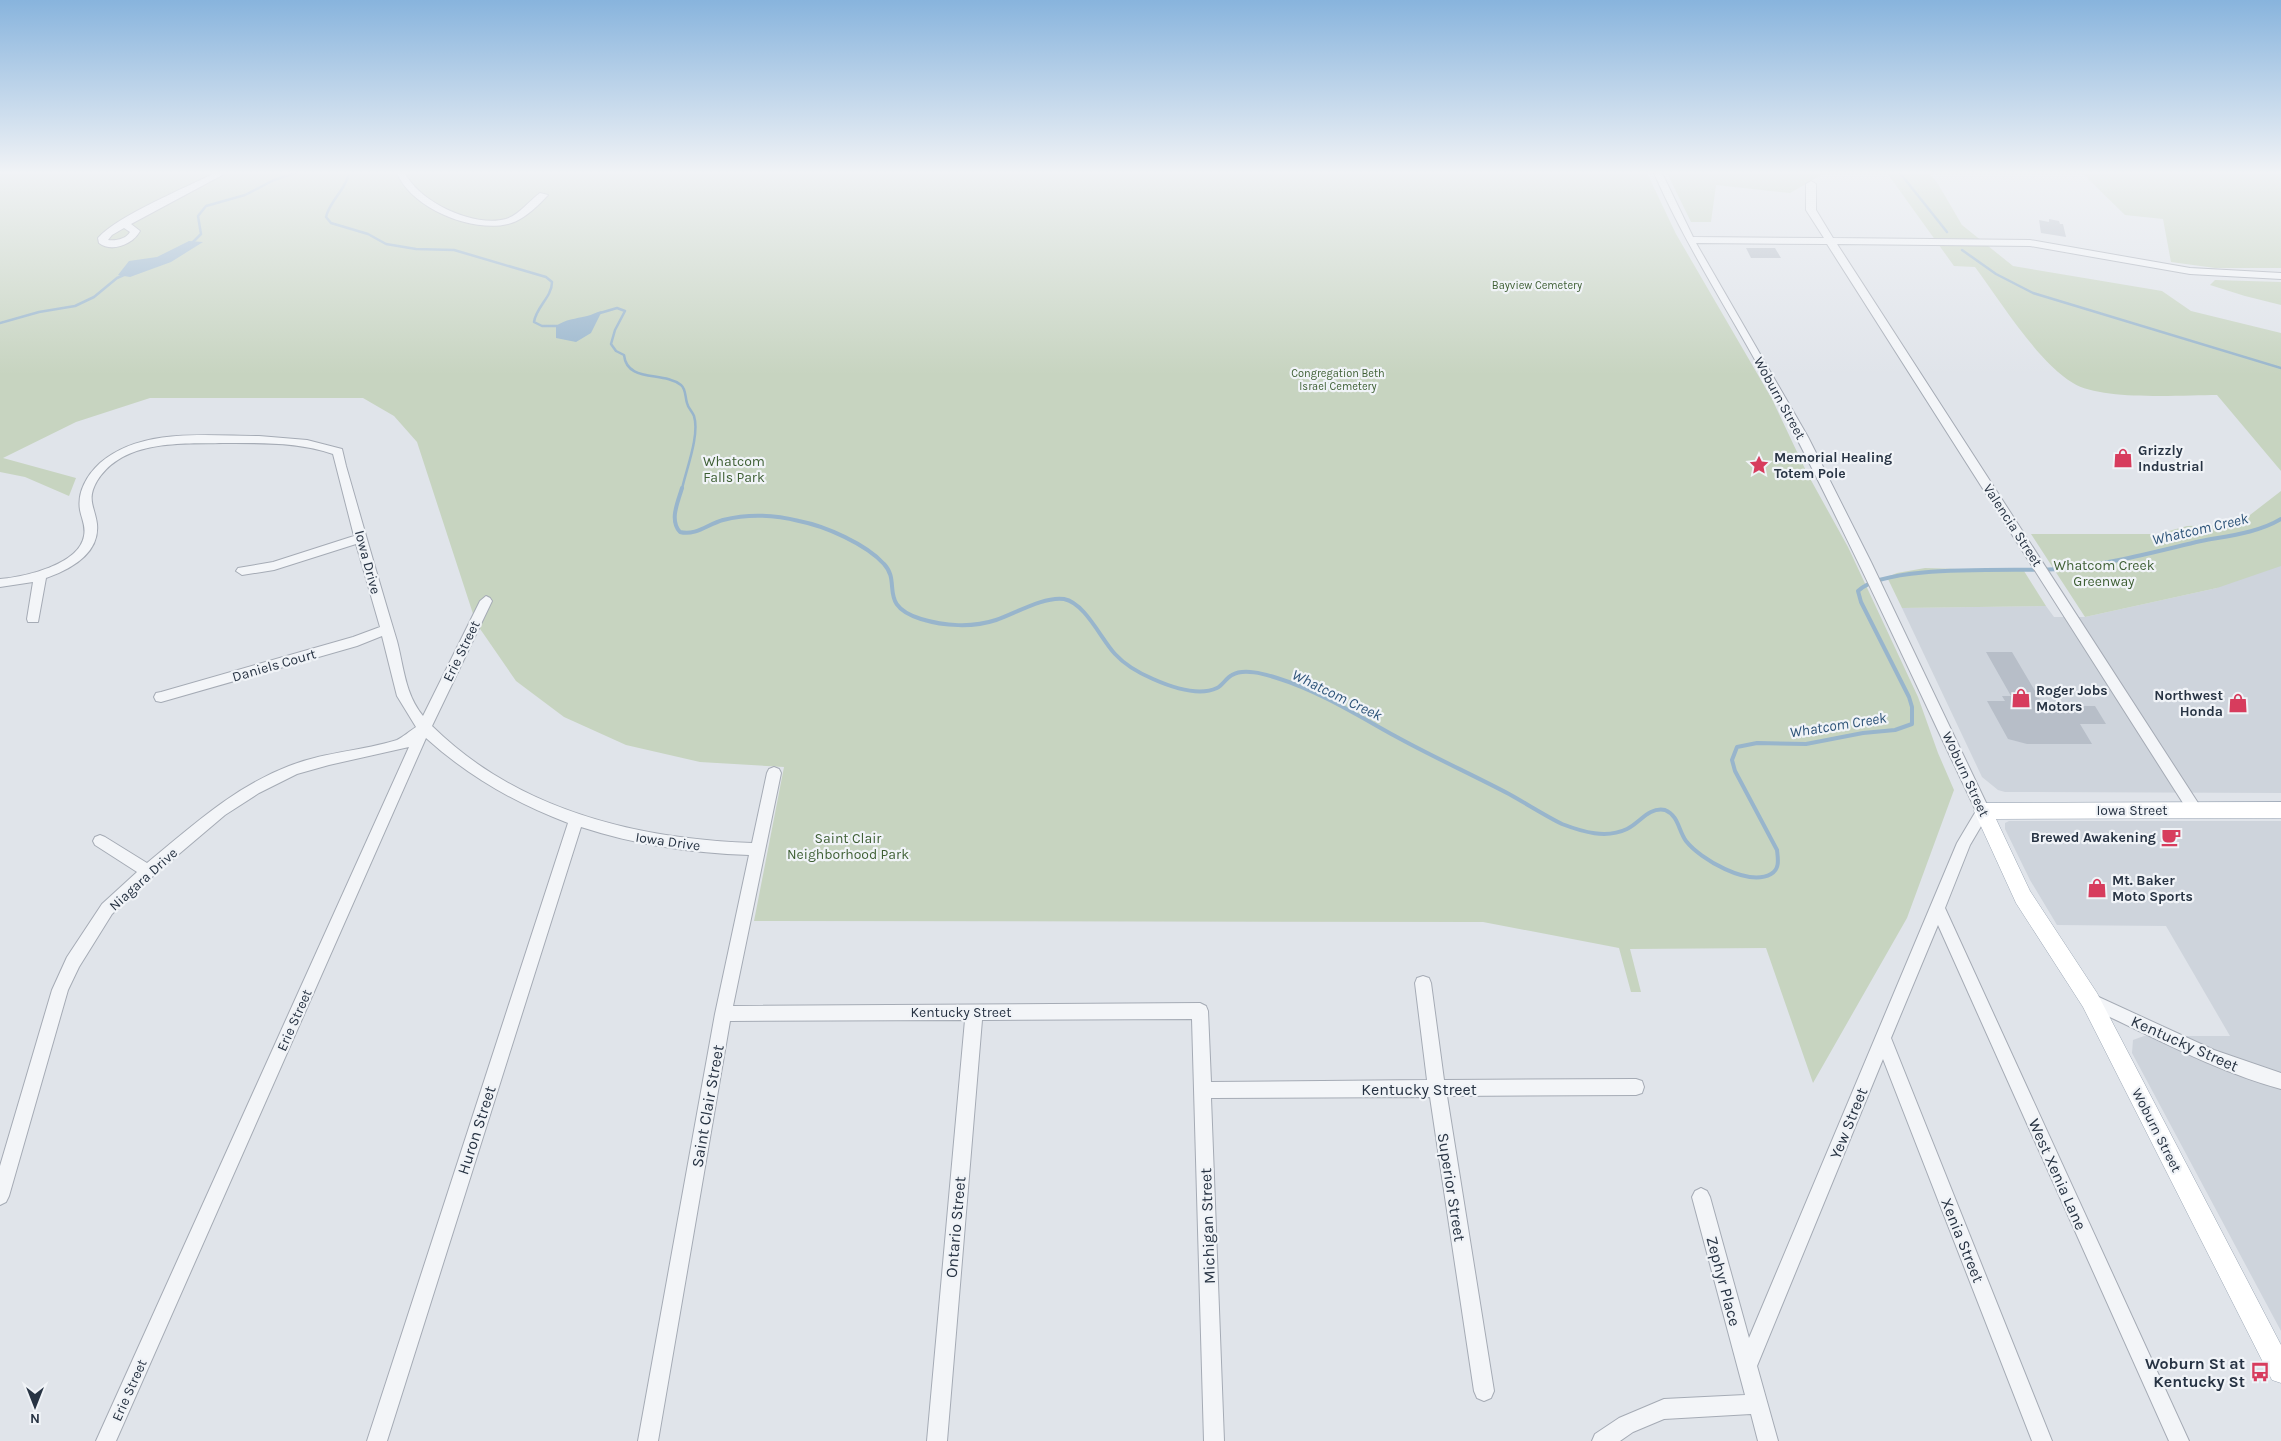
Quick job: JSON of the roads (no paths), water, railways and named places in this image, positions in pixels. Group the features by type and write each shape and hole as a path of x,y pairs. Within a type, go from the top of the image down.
{"main road":[{"name":"Iowa Street","path":"1983,810 2281,810"},
{"name":"Woburn Street","path":"1983,810 2023,897 2090,1000 2281,1371"}],"street":[{"name":"Woburn Street","path":"1690,240 1781,397 1865,562 1983,810"},
{"path":"1725,240 2030,243 2190,271 2281,276"},
{"name":"Valencia Street","path":"1830,241 2195,810"},
{"name":"Iowa Drive","path":"0,584 12,584 40,578 54,572 78,555 89,540 92,527 86,508 88,485 98,471 132,449 166,441 288,440 317,444 338,452 340,466 362,538 406,703 424,728 471,768 547,808 627,835 672,844 758,848"},
{"path":"242,571 274,566 362,538"},
{"path":"33,619 40,578"},
{"name":"Erie Street","path":"106,1441 424,728 486,601"},
{"name":"Daniels Court","path":"161,697 357,641 386,630"},
{"name":"Niagara Drive","path":"0,1196 60,990 73,962 107,910 148,871 220,811 254,789 293,770 329,759 402,744 424,728"},
{"name":"Saint Clair Street","path":"648,1441 723,1014 774,773"},
{"name":"Yew Street","path":"1747,1366 1964,843 1983,810"},
{"name":"Huron Street","path":"377,1441 576,818"},
{"path":"100,841 148,871"},
{"name":"West Xenia Lane","path":"1937,907 2179,1441"},
{"name":"Superior Street","path":"1423,983 1437,1090 1484,1390"},
{"name":"Kentucky Street","path":"2090,1000 2241,1069 2281,1081"},
{"name":"Kentucky Street","path":"723,1014 1200,1011"},
{"name":"Michigan Street","path":"1200,1011 1214,1441"},
{"name":"Ontario Street","path":"938,1441 974,1012"},
{"name":"Xenia Street","path":"1883,1038 2042,1441"},
{"name":"Kentucky Street","path":"1202,1090 1437,1090 1636,1087"},
{"name":"Zephyr Place","path":"1700,1197 1747,1366"},
{"path":"1747,1366 1768,1441"},
{"path":"1602,1441 1626,1425 1664,1409 1758,1404"}],"water":[{"path":"189,241 203,242 171,262 130,277 118,275 129,261 157,257"},
{"path":"602,311 591,333 576,342 556,338 556,326"}],"waterway":[{"name":"Whatcom Creek","path":"191,244 195,240"},
{"name":"Whatcom Creek","path":"379,240 386,244 416,249 454,250 546,277 552,282 551,287 534,322 542,326 561,326"},
{"path":"1962,250 1996,274 2033,293 2281,368"},
{"name":"Whatcom Creek","path":"0,323 39,312 75,306 94,297 117,278 126,274"},
{"name":"Whatcom Creek","path":"600,313 617,308 625,311 615,330 611,344 616,351 624,355 627,364 632,370 674,381 684,389 688,405 694,416 695,433 682,489"},
{"name":"Whatcom Creek","path":"682,488 675,516 675,522 680,532 691,532 723,520 751,516 780,517 821,527 856,543 884,564 889,571 893,593 899,607 921,619 939,623 958,625 987,623 1047,600 1064,599 1072,602 1086,614 1123,662 1160,682 1176,688 1202,692 1217,688 1230,676 1237,673 1254,672 1293,683 1338,704 1409,744 1509,794 1555,821 1570,827 1586,832 1611,834 1627,829 1649,813 1665,810 1676,820 1686,841 1702,856 1725,869 1750,877 1761,877 1774,872 1778,864 1778,857 1777,850 1735,771 1732,760 1737,747 1757,743 1806,744 1863,733 1895,730 1912,724 1912,707 1909,697 1861,602 1858,591 1873,582 1895,576 1953,571 2059,569 2095,564 2242,533 2262,528 2281,519"}],"place":[{"name":"Grizzly Industrial","path":"2123,458"},
{"name":"Memorial Healing Totem Pole","path":"1759,465"},
{"name":"Roger Jobs Motors","path":"2021,698"},
{"name":"Northwest Honda","path":"2238,703"},
{"name":"Brewed Awakening","path":"2171,837"},
{"name":"Mt. Baker Moto Sports","path":"2097,888"},
{"name":"Woburn St at Kentucky St","path":"2260,1372"}],"park label":[{"name":"Bayview Cemetery","path":"1537,285"},
{"name":"Congregation Beth Israel Cemetery","path":"1338,379"},
{"name":"Whatcom Falls Park","path":"734,470"},
{"name":"Whatcom Creek Greenway","path":"2104,574"},
{"name":"Saint Clair Neighborhood Park","path":"848,846"}]}
